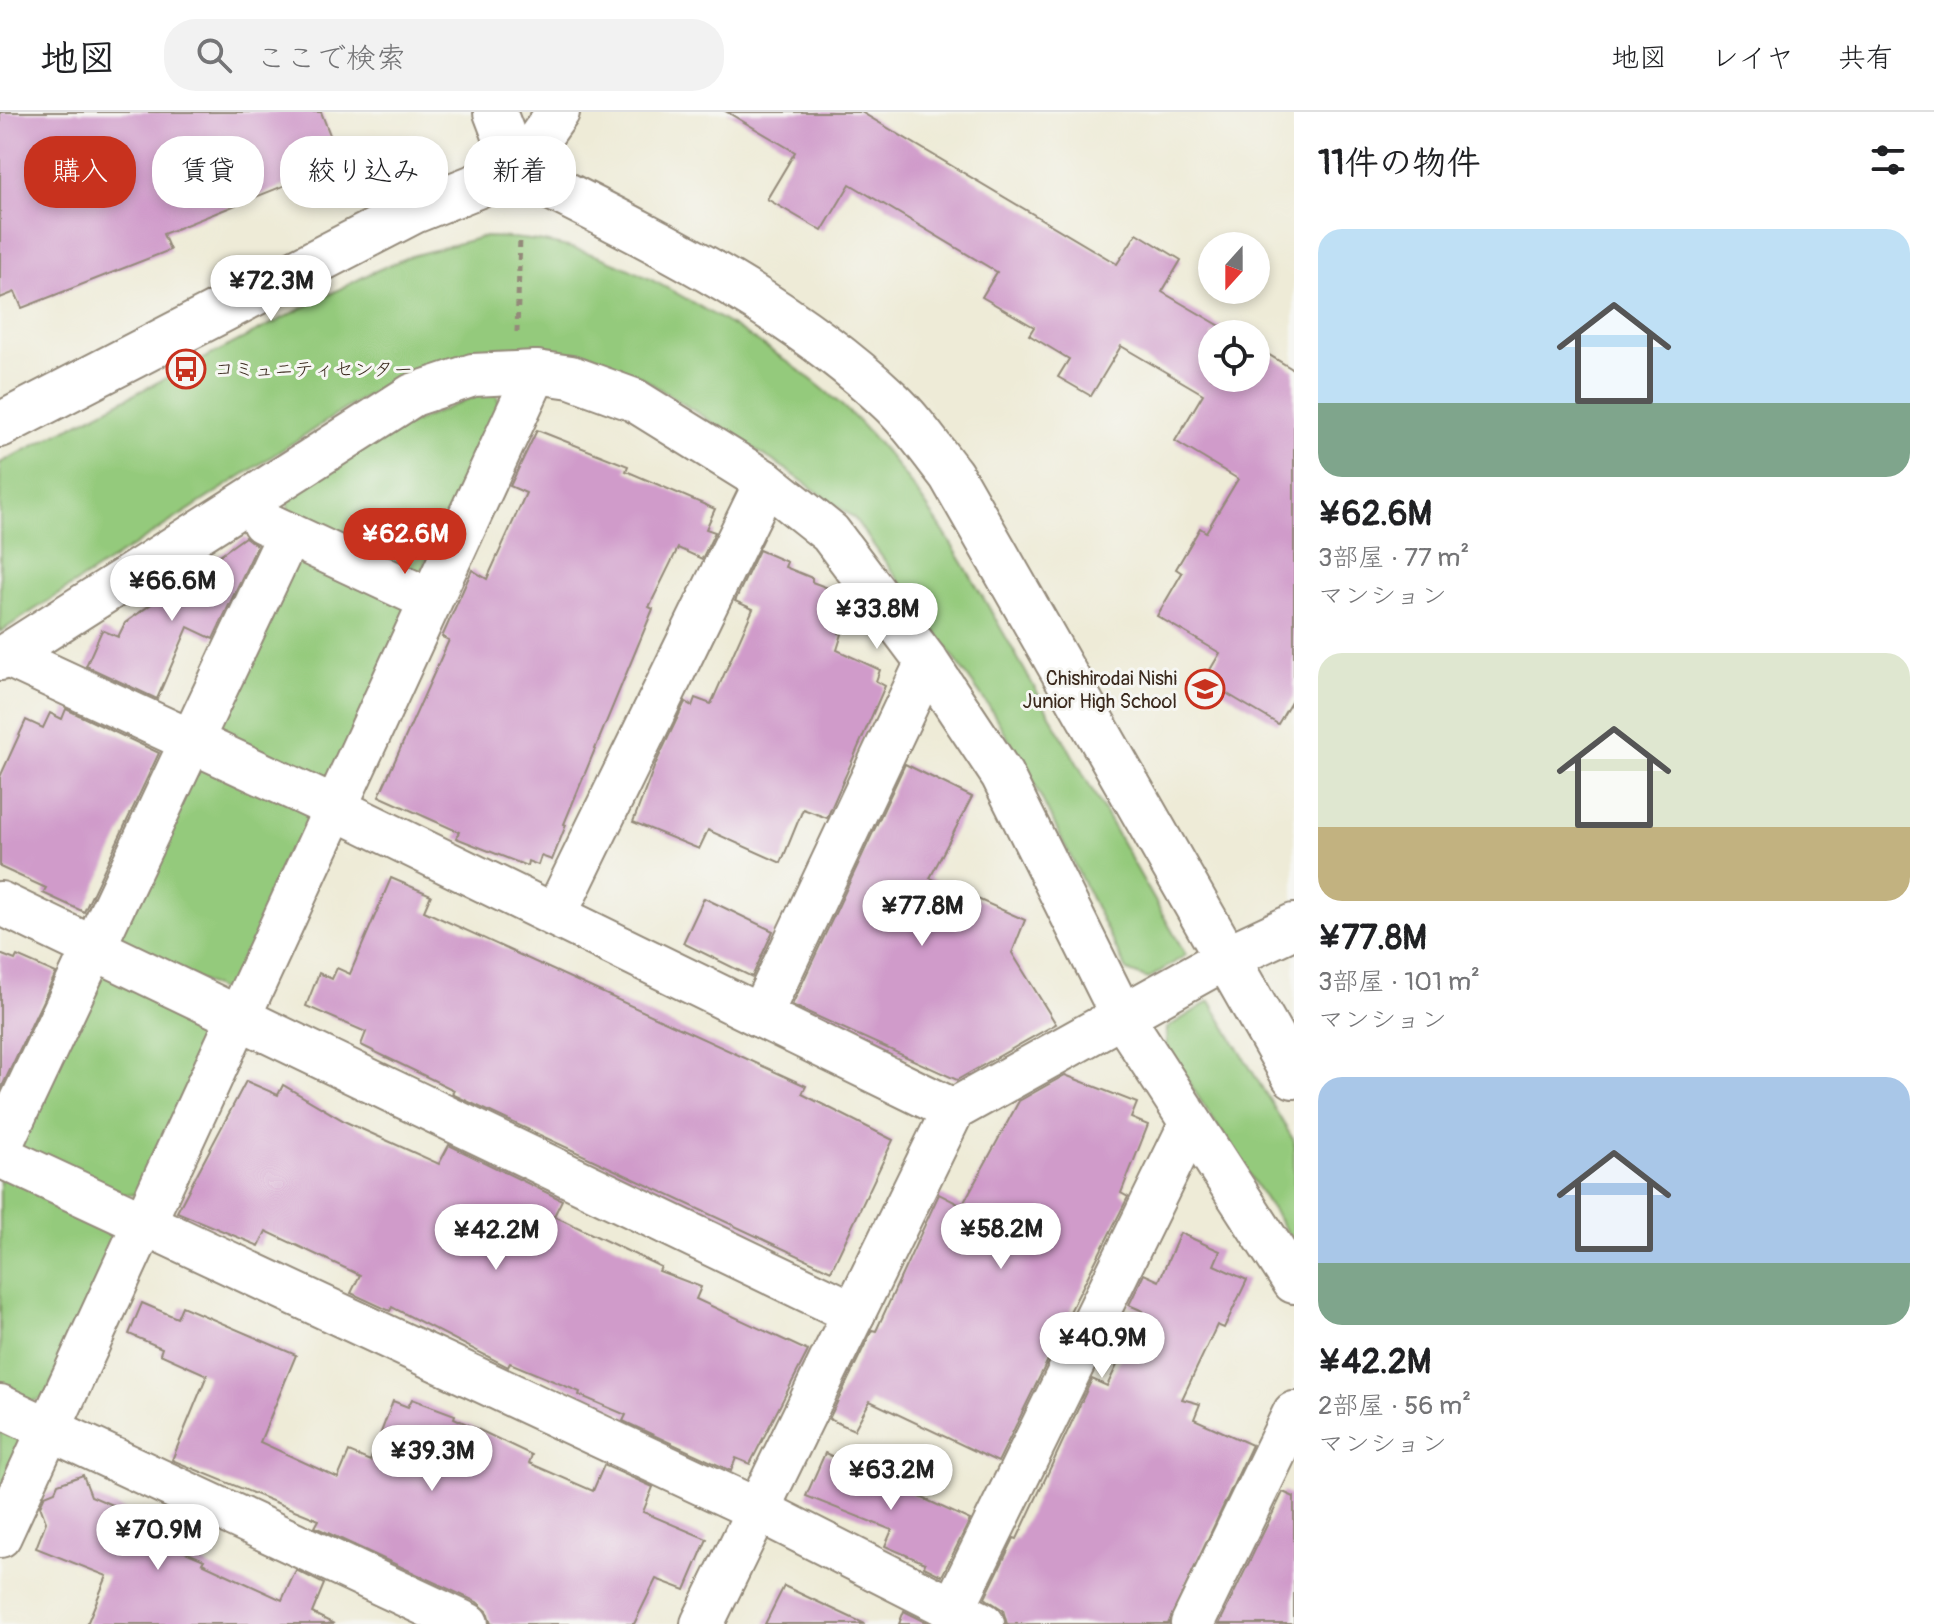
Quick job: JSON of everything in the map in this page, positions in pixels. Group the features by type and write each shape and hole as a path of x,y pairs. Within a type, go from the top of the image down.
{"street":[{"path":"495,112 504,136"},
{"path":"541,136 558,112"},
{"path":"0,425 414,211 464,191"},
{"path":"576,200 744,293 822,342 891,401 951,475 1294,1076"},
{"path":"0,1536 536,372"},
{"path":"3,657 413,395 473,375 536,372 571,377 634,400 766,482 830,533 927,662 1002,775 1122,1016 1294,1282"},
{"path":"555,915 766,482"},
{"path":"233,508 430,600"},
{"path":"0,1147 289,534"},
{"path":"3,657 335,808 953,1110"},
{"path":"760,1016 927,662"},
{"path":"0,903 854,1313"},
{"path":"702,1624 953,1110 1228,957 1294,926"},
{"path":"0,1156 758,1510 968,1616 1191,1123"},
{"path":"0,1406 467,1624"},
{"path":"1192,1624 1294,1413"}],"path":[{"path":"516,336 520,237"}],"green space":[{"path":"482,237 513,238 569,247 645,276 766,347 811,379 851,414 892,459 949,540 1186,955 1148,979 1127,971 1031,777 990,708 854,518 784,468 636,374 595,359 552,350 500,348 418,367 356,402 0,632 0,463 373,272 408,257"},
{"path":"494,388 502,410 419,575 288,514 288,497 380,437"},
{"path":"292,545 403,601 410,617 332,786 208,730"},
{"path":"194,751 306,806 313,830 241,987 222,991 111,938"},
{"path":"98,964 211,1016 218,1036 139,1195 113,1194 15,1147"},
{"path":"1210,1001 1294,1141 1294,1243 1166,1048 1167,1028"},
{"path":"0,1166 118,1222 122,1241 44,1398 30,1402 0,1388"},
{"path":"0,1419 24,1430 26,1445 0,1498"}],"building":[{"path":"0,112 321,112 330,136 280,136 280,187 264,194 264,136 152,136 152,208 228,208 163,234 170,250 22,308 15,292 0,298"},
{"path":"727,112 861,112 1117,264 1137,233 1181,260 1162,292 1210,320 1198,320 1198,391 1121,346 1091,396 1058,377 1069,359 1029,335 1034,327 982,297 997,272 850,184 822,231 767,199 795,152"},
{"path":"1270,355 1294,370 1294,697 1278,724 1204,680 1220,653 1157,616 1182,573 1176,569 1200,528 1206,532 1238,479 1175,441 1203,394 1200,392 1270,392"},
{"path":"537,430 628,466 626,471 715,509 706,529 715,532 702,559 678,548 649,607 653,609 552,860 541,856 538,865 528,861 527,866 456,838 459,832 379,796 449,640 442,637 472,570 487,579 526,493 510,486"},
{"path":"245,537 257,546 213,639 188,627 157,699 86,666 102,630 118,637 125,623"},
{"path":"759,550 787,562 785,567 812,578 812,582 847,595 851,601 839,633 842,634 837,650 880,670 876,681 885,686 827,818 803,809 781,863 708,830 699,849 633,822 655,765 685,702 692,706 695,698 711,704 753,609 735,601"},
{"path":"66,709 159,753 84,912 43,893 46,888 0,867 0,777 26,720 43,728 50,713 62,719"},
{"path":"905,764 972,797 930,878 1025,920 1012,953 1056,1024 957,1080 792,1005"},
{"path":"391,878 431,895 424,911 806,1086 802,1094 893,1140 831,1271 452,1094 454,1090 361,1045 366,1032 306,1006 319,973 332,979 337,968 350,974"},
{"path":"704,898 773,931 752,977 683,943"},
{"path":"0,954 15,960 17,956 56,973 0,1091"},
{"path":"1065,1075 1137,1103 1131,1118 1148,1125 1121,1193 1128,1197 998,1462 870,1401 854,1430 829,1419 872,1330 876,1331 939,1194 962,1206 1019,1101"},
{"path":"246,1081 278,1095 283,1085 346,1122 439,1164 449,1145 562,1200 554,1216 661,1267 659,1271 701,1287 696,1299 808,1351 750,1464 736,1458 731,1471 623,1421 626,1415 579,1395 580,1392 510,1363 508,1367 392,1307 390,1311 351,1293 360,1275 266,1231 259,1246 177,1212"},
{"path":"1180,1233 1220,1251 1214,1265 1247,1280 1224,1328 1217,1325 1182,1399 1200,1404 1194,1419 1252,1445 1168,1624 1007,1624 1003,1610 985,1598 1014,1538 1017,1539 1092,1379 1107,1386 1143,1311 1129,1305 1144,1274 1159,1281"},
{"path":"142,1303 177,1318 182,1306 296,1355 260,1442 338,1478 349,1452 370,1461 393,1401 408,1407 412,1399 455,1415 454,1418 532,1455 529,1463 593,1491 604,1465 653,1487 643,1512 707,1539 685,1590 656,1579 634,1624 491,1624 487,1611 477,1602 315,1527 319,1520 172,1460 207,1375 160,1354 162,1348 129,1334"},
{"path":"825,1453 970,1520 942,1576 924,1567 925,1563 885,1546 892,1530 806,1496"},
{"path":"83,1475 91,1496 126,1511 120,1524 204,1560 202,1563 282,1600 296,1570 324,1584 312,1613 334,1624 87,1624 107,1576 36,1548 46,1522 40,1506 45,1495 55,1491 58,1484"},
{"path":"1283,1492 1294,1497 1294,1624 1219,1624"},
{"path":"784,1586 865,1624 765,1624"},
{"path":"904,1611 930,1624 899,1624"}],"place":[{"name":"コミュニティセンター","path":"186,369"},
{"name":"Chishirodai Nishi Junior High School","path":"1205,689"}]}
